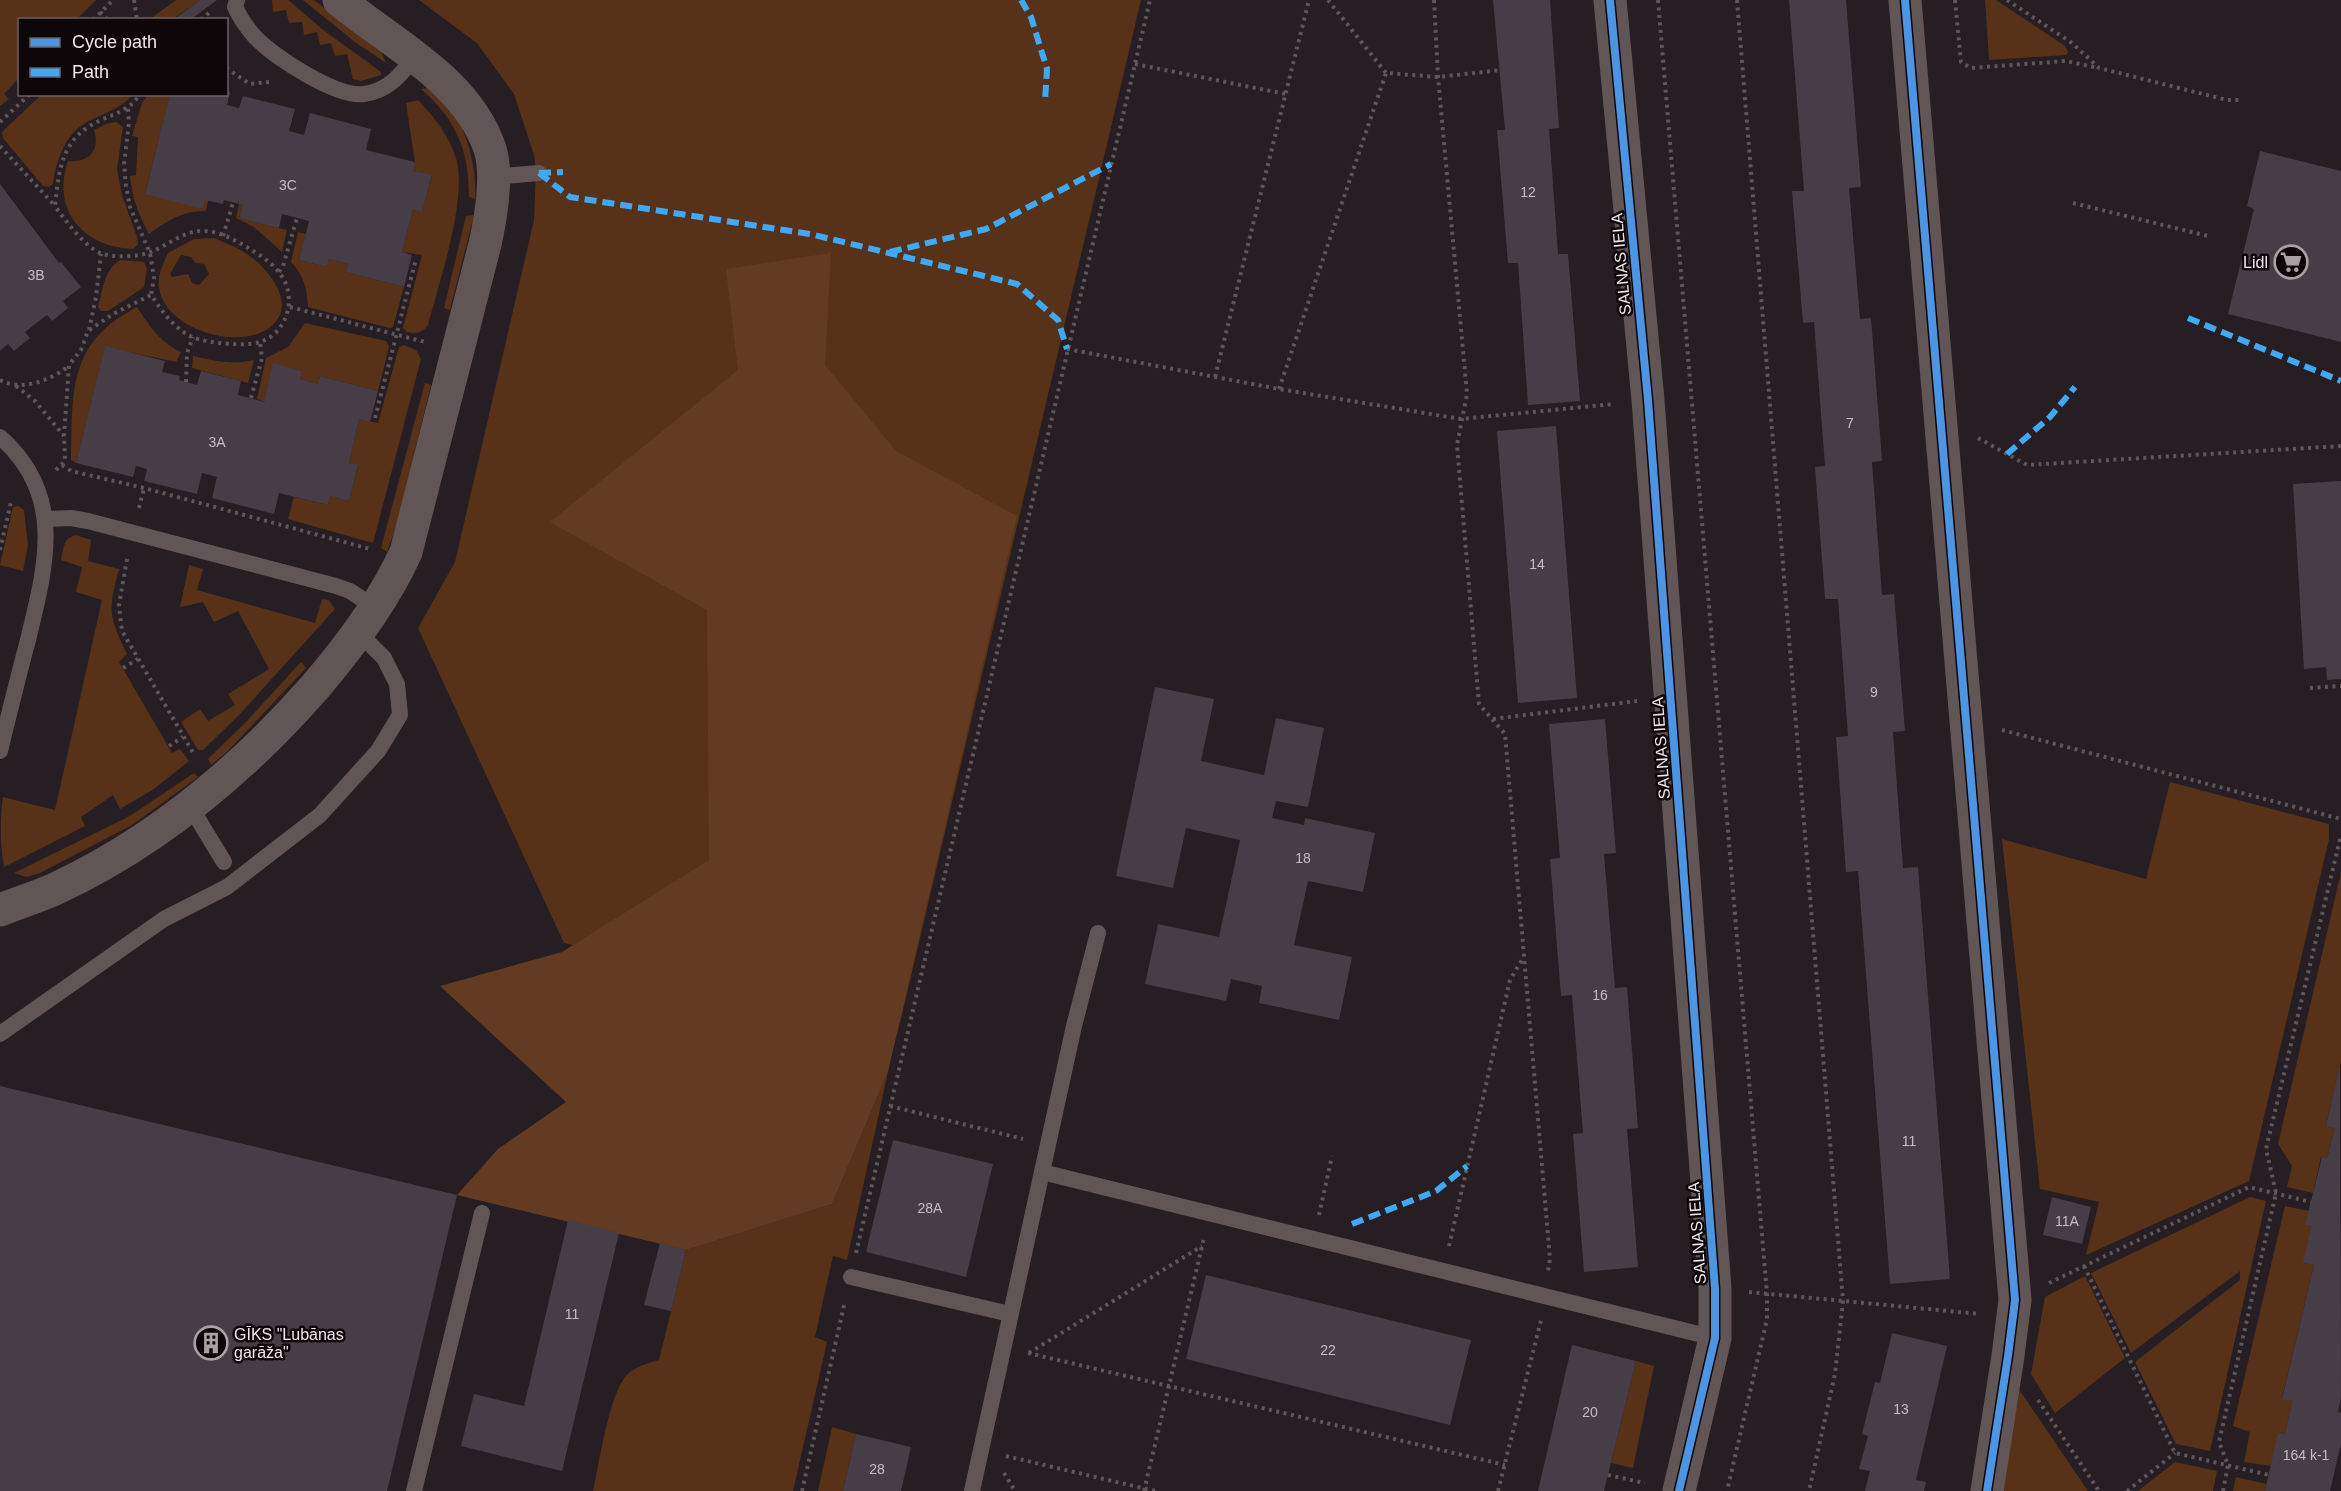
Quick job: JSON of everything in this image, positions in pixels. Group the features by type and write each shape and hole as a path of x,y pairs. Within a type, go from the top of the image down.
{"street":[{"path":"0,910 55,889 99,865 202,797 287,718 336,662 400,564 415,518 493,208 490,150 479,126 456,92 415,56 339,0"},
{"name":"SALNAS IELA","path":"1610,0 1648,400 1715,1289 1715,1338 1667,1488"},
{"path":"1905,0 2013,1258 2015,1300 1987,1491"}],"lane":[{"path":"237,0 235,7 240,18 256,39 307,75 343,93 364,94 398,79 415,56"},
{"path":"492,177 539,174"},
{"path":"0,437 14,449 34,480 43,502 46,519 46,552 42,582 0,751"},
{"path":"0,1034 164,920 226,887 320,815 378,751 400,715 397,684 350,591 71,518 46,519"},
{"path":"202,797 224,862"},
{"path":"972,1491 1047,1145 1098,933"},
{"path":"1042,1172 1715,1338"},
{"path":"414,1491 482,1213"},
{"path":"850,1277 1010,1314"}],"path":[{"path":"95,18 113,0"},
{"path":"134,0 136,18"},
{"path":"802,1491 850,1277 1150,0"},
{"path":"1215,377 1309,0"},
{"path":"1328,0 1386,73 1438,77 1501,70"},
{"path":"1434,0 1438,77 1467,394 1457,445 1479,704 1505,734 1550,1259 1540,1327 1498,1491"},
{"path":"1658,0 1767,1294 1767,1319 1728,1491"},
{"path":"1737,0 1844,1301 1834,1374 1809,1491"},
{"path":"1955,0 1961,62 1971,68 2066,61 2227,100 2242,100"},
{"path":"2007,0 2072,43 2099,68"},
{"path":"100,12 106,18"},
{"path":"1135,64 1286,94"},
{"path":"1279,389 1386,73"},
{"path":"0,122 28,96"},
{"path":"55,206 58,174 64,155 76,135 98,121 128,109 138,96"},
{"path":"0,146 88,245 101,254 116,256 150,253 189,233 202,231 223,236 260,255 279,272 290,297 290,307 280,327 260,342 215,342 193,337 169,321 151,295 154,278 150,253 130,207 126,186 124,164 129,123 128,109"},
{"path":"223,236 233,203"},
{"path":"2073,203 2208,236"},
{"path":"279,272 284,266 297,218"},
{"path":"15,386 55,376 69,365 81,350 96,297 101,254"},
{"path":"375,418 416,259"},
{"path":"88,331 113,314 151,295"},
{"path":"290,307 429,343"},
{"path":"186,382 187,353 193,337"},
{"path":"251,399 262,358 260,342"},
{"path":"1067,349 1279,389 1461,419 1648,400"},
{"path":"0,550 11,509 12,490 59,469 65,461 64,436 69,365"},
{"path":"0,380 15,386 35,401 64,436"},
{"path":"1940,416 2027,465 2341,446"},
{"path":"62,465 70,471 144,488 374,550 400,564"},
{"path":"144,488 132,534 119,605 119,618 122,631 183,737 202,797"},
{"path":"123,668 138,659"},
{"path":"2310,688 2341,686"},
{"path":"1492,719 1639,701"},
{"path":"1966,728 1992,727 2341,819"},
{"path":"169,746 183,737"},
{"path":"2223,1491 2228,1466 2219,1442 2276,1193 2266,1149 2341,835"},
{"path":"1444,1271 1510,980 1524,957"},
{"path":"890,1106 1047,1145"},
{"path":"1313,1239 1332,1156"},
{"path":"2248,1187 2311,1202"},
{"path":"1144,1490 1204,1238"},
{"path":"1029,1353 1202,1246"},
{"path":"2084,1266 2175,1453"},
{"path":"1021,1352 1505,1466"},
{"path":"2008,1356 2100,1491"},
{"path":"2175,1453 2269,1475"},
{"path":"2127,1491 2175,1453"},
{"path":"999,1454 1155,1491"},
{"path":"1004,1472 1016,1491"},
{"path":"1608,1475 1667,1488"}],"shaded area":[{"path":"0,0 96,0 78,18 18,18 18,79 4,94 9,99 0,106"},
{"path":"176,0 200,0 174,18 151,18"},
{"path":"272,0 288,0 322,29 381,72 381,75 361,81 353,79 347,54 335,56 331,43 320,45 317,32 304,35 302,22 289,23 286,10 273,12"},
{"path":"303,0 314,0 381,52 386,63 355,42"},
{"path":"419,0 1141,0 900,1023 564,943 418,628 455,562 534,220 536,170 534,155 514,94 477,43"},
{"path":"1985,0 1996,0 2065,46 2068,52 2066,55 1989,60"},
{"path":"428,88 440,97 459,122 474,169 475,199 469,197 467,165 458,137 444,112 421,89"},
{"path":"40,96 132,96 118,107 89,121 74,132 60,156 53,184 49,187 43,186 3,138 2,132"},
{"path":"147,96 170,96 145,193 202,208 205,200 208,200 206,211 191,212 176,217 149,234 136,206 130,176 136,175 138,137 132,136 142,103"},
{"path":"418,100 445,134 456,158 459,175 451,241 428,325 414,333 407,332 403,328 422,255 402,252 413,209 422,211 432,176 413,171 415,162 406,103"},
{"path":"116,122 123,127 117,169 122,195 137,237 138,244 133,249 115,247 86,233 68,210 64,196 64,179 68,161 87,158 96,144 94,130"},
{"path":"239,204 243,205 239,218 287,230 282,252 254,227 236,218"},
{"path":"474,215 450,310 444,308 466,216"},
{"path":"298,232 306,234 299,260 327,267 329,259 348,264 346,272 404,287 393,327 308,307 304,283 291,262"},
{"path":"214,238 235,247 264,268 277,288 282,309 278,319 269,328 255,335 222,336 188,325 174,315 164,302 159,288 162,266 168,253 194,239","holes":["181,255 191,257 195,263 204,264 209,274 199,285 192,283 188,274 172,277 170,274"]},
{"path":"831,253 825,365 896,451 1017,516 888,1072 832,1204 686,1250 457,1195 498,1149 566,1102 440,986 562,952 709,860 707,610 550,522 738,370 726,269"},
{"path":"120,260 144,262 147,269 144,287 108,311 101,311 98,307 105,280"},
{"path":"137,307 156,333 167,344 181,352 176,362 105,347 76,463 71,460 72,412 78,371 97,336 114,321"},
{"path":"305,323 386,341 389,347 378,391 320,376 318,384 300,379 302,371 274,364 264,402 257,399 266,358 288,347"},
{"path":"404,345 416,350 421,359 373,543 288,519 294,497 328,505 330,496 349,501 358,466 349,463 359,419 378,423 399,347"},
{"path":"193,356 231,362 254,360 248,383 192,368"},
{"path":"425,383 431,385 396,527 387,552 381,548"},
{"path":"18,506 24,510 28,545 23,571 0,565 13,507"},
{"path":"76,535 91,540 88,561 119,569 113,594 112,612 116,630 127,654 119,662 172,753 180,749 189,761 154,789 120,809 113,795 81,817 85,826 4,867 1,832 3,797 55,810 102,600 76,592 82,567 61,560 66,541"},
{"path":"189,565 203,569 197,590 315,623 322,599 329,600 335,609 240,714 203,750 198,750 181,722 200,709 208,721 235,705 228,694 269,669 238,611 214,622 203,602 180,607"},
{"path":"301,662 306,668 228,751 211,765 208,759"},
{"path":"194,773 198,777 132,825 40,873 27,877 14,873 130,816"},
{"path":"2170,782 2329,824 2329,839 2249,1181 2086,1255 2099,1202 2040,1189 2002,839 2146,879"},
{"path":"2341,872 2341,1061 2326,1125 2335,1128 2327,1158 2321,1157 2313,1193 2287,1187 2292,1166 2278,1144"},
{"path":"888,1072 847,1260 833,1256 815,1337 827,1342 793,1491 593,1491 610,1414 620,1385 633,1370 659,1360 686,1250 832,1204"},
{"path":"2250,1197 2266,1201 2210,1451 2176,1444 2135,1362 2240,1280 2240,1271 2131,1353 2091,1273"},
{"path":"2285,1206 2309,1211 2306,1225 2311,1226 2304,1263 2314,1265 2282,1398 2292,1401 2285,1434 2279,1432 2271,1466 2244,1462 2250,1432 2233,1426"},
{"path":"2085,1276 2125,1358 2055,1413 2031,1374 2045,1297"},
{"path":"1636,1361 1654,1366 1633,1468 1611,1463"},
{"path":"2016,1385 2088,1491 1999,1491"},
{"path":"832,1427 856,1434 843,1491 818,1491"},
{"path":"2175,1462 2217,1471 2213,1491 2138,1491"},
{"path":"2236,1477 2266,1484 2265,1491 2233,1491"}],"building":[{"path":"200,0 217,0 193,18 176,18"},
{"path":"1493,0 1550,0 1559,128 1549,129 1558,254 1568,254 1580,401 1528,405 1518,263 1508,263 1497,130 1505,130"},
{"path":"1789,0 1846,0 1861,187 1849,188 1860,319 1871,318 1882,461 1872,462 1882,595 1894,594 1905,731 1893,732 1903,868 1918,867 1950,1279 1890,1284 1858,871 1846,872 1836,737 1848,736 1838,599 1825,599 1815,467 1825,466 1814,322 1803,323 1792,191 1804,191"},
{"path":"228,92 230,92 227,105 239,108 243,96 295,109 289,131 304,135 310,113 371,129 366,150 415,162 413,171 432,175 422,212 413,209 402,252 412,255 404,287 346,272 348,264 329,259 327,267 299,260 309,221 282,214 279,228 239,218 243,205 224,200 223,204 205,200 202,209 145,194 170,96 228,96"},
{"name":"Lidl","path":"2260,151 2341,171 2341,342 2228,314 2254,209 2247,206"},
{"path":"0,184 59,263 61,262 81,287 63,301 68,308 52,321 47,315 25,332 30,338 14,351 8,344 0,351"},
{"path":"105,346 165,361 162,372 180,376 179,380 197,385 201,371 241,381 238,395 264,402 273,363 302,371 300,379 318,384 320,376 378,391 370,422 359,419 349,463 358,465 349,501 330,496 328,505 279,493 274,514 212,498 217,477 202,473 197,494 144,481 147,469 136,466 133,477 76,463"},
{"path":"1556,426 1577,698 1518,703 1497,431"},
{"path":"2341,481 2341,679 2327,680 2326,667 2304,669 2293,484"},
{"path":"1155,687 1214,699 1201,761 1264,775 1276,718 1324,728 1308,807 1276,801 1272,818 1304,825 1305,818 1375,833 1363,892 1308,881 1294,945 1352,957 1339,1020 1259,1003 1262,986 1231,979 1226,1001 1145,984 1158,924 1219,937 1240,840 1186,828 1173,888 1116,876"},
{"path":"1605,719 1616,853 1604,854 1615,988 1627,987 1638,1128 1627,1129 1638,1267 1584,1272 1573,1134 1583,1133 1572,995 1561,996 1550,859 1560,858 1549,724"},
{"path":"2340,1064 2341,1397 2338,1412 2341,1413 2341,1444 2330,1491 2265,1491 2278,1432 2285,1434 2292,1401 2282,1399 2314,1265 2303,1263 2311,1226 2305,1225 2322,1157 2327,1158 2335,1128 2326,1126"},
{"name":"GĪKS \"Lubānas garāža\"","path":"0,1086 457,1195 387,1491 0,1491"},
{"path":"893,1140 993,1164 966,1277 866,1252"},
{"path":"2052,1197 2091,1207 2082,1244 2043,1235"},
{"path":"568,1220 619,1233 562,1471 461,1446 474,1394 524,1406"},
{"path":"660,1243 686,1250 671,1311 644,1305"},
{"path":"1206,1275 1471,1340 1450,1425 1186,1359"},
{"path":"1892,1333 1947,1346 1916,1480 1926,1482 1924,1491 1865,1491 1870,1471 1859,1469 1868,1436 1862,1434 1875,1382 1880,1383"},
{"path":"1572,1345 1636,1361 1604,1491 1538,1491"},
{"path":"856,1434 911,1447 901,1491 843,1491"}],"marked path":[{"path":"1021,0 1031,17 1047,69 1045,101"},
{"path":"890,252 986,229 1111,164"},
{"path":"539,173 563,172"},
{"path":"539,173 570,197 810,234 1017,284 1058,320 1067,349"},
{"path":"2188,318 2341,381"},
{"path":"2007,454 2050,417 2075,387"},
{"path":"1352,1224 1436,1191 1467,1166"}],"cycle path":[{"path":"1610,0 1648,400 1715,1289 1715,1338 1679,1491"},
{"path":"1905,0 2015,1300 1987,1491"}],"place":[{"name":"Lidl","path":"2291,262"},
{"name":"GĪKS \"Lubānas garāža\"","path":"211,1343"}]}
